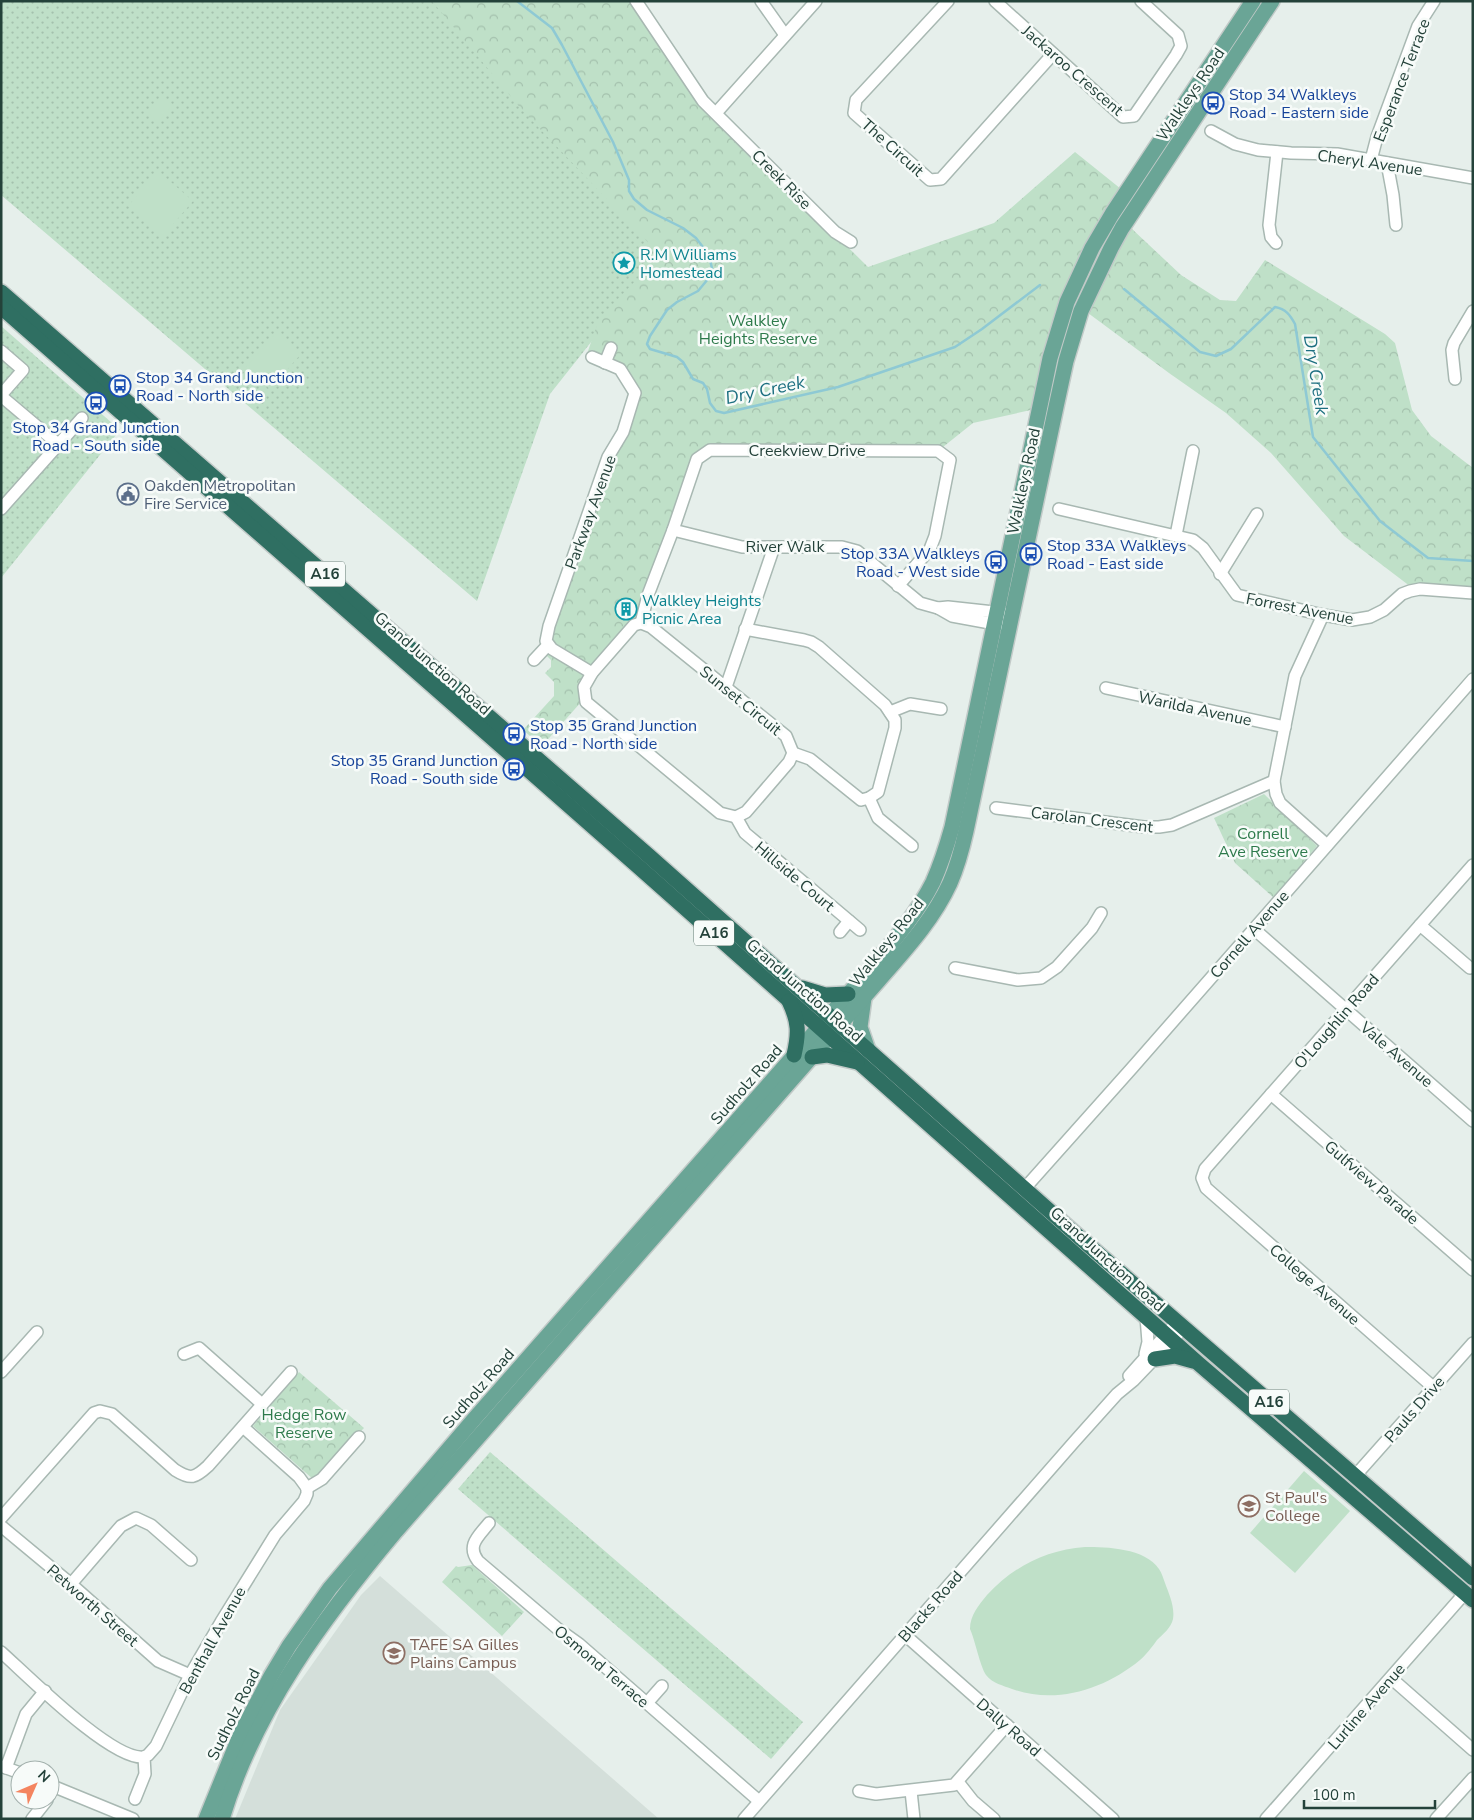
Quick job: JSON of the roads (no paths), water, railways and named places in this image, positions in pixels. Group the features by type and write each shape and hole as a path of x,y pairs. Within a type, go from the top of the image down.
{"highway":[{"name":"Grand Junction Road","path":"1,292 649,856 792,993"},
{"name":"Grand Junction Road","path":"1,307 830,1026 1020,1194 1180,1325 1473,1578"},
{"path":"130,404 128,411 130,420"},
{"path":"794,1055 798,1039 798,1028 792,993 848,994"},
{"path":"812,1057 827,1055 864,1057"},
{"name":"Grand Junction Road","path":"1020,1194 1146,1317 1469,1597"},
{"path":"1149,1359 1175,1356 1199,1364"},
{"path":"1344,1489 1355,1476"}],"main road":[{"name":"Walkleys Road","path":"830,1026 848,994 902,929 926,894 939,867 952,827 1050,358 1059,327 1076,282 1092,248 1112,214 1253,1"},
{"name":"Walkleys Road","path":"830,1026 864,998 927,923 944,896 953,875 966,831 1066,361 1089,292 1122,228 1272,1"},
{"path":"864,998 860,1027 864,1057"},
{"name":"Sudholz Road","path":"206,1819 241,1733 271,1676 289,1646 330,1588 469,1425 794,1055 830,1026"},
{"name":"Sudholz Road","path":"222,1819 236,1781 268,1711 311,1638 359,1575 812,1057 830,1026"}],"street":[{"name":"Creek Rise","path":"636,1 703,100 835,232 851,242"},
{"path":"761,1 785,35"},
{"path":"716,113 816,1"},
{"name":"The Circuit","path":"948,1 856,100 854,113 930,180 940,179 1054,54"},
{"name":"Jackaroo Crescent","path":"995,1 1124,117 1134,116 1181,46 1178,35 1141,1"},
{"name":"Esperance Terrace","path":"1371,160 1377,137 1418,26 1434,1"},
{"name":"Cheryl Avenue","path":"1211,131 1228,141 1246,148 1276,152 1324,153 1473,178"},
{"path":"1276,152 1269,225 1270,237 1276,243"},
{"path":"1387,163 1396,225"},
{"path":"1455,379 1452,350 1454,343 1473,311"},
{"path":"605,363 611,348"},
{"path":"1,351 23,370 1,396 58,444"},
{"name":"Parkway Avenue","path":"548,645 546,641 549,626 608,457 623,432 635,393 620,369 592,357"},
{"path":"1,509 82,418"},
{"name":"Creekview Drive","path":"641,624 648,595 697,459 710,450 938,451 950,460 935,536 930,550 898,586"},
{"path":"1176,535 1193,451"},
{"name":"Forrest Avenue","path":"1059,509 1176,535 1197,542 1237,595 1323,615 1352,620 1370,617 1384,610 1402,594 1415,590 1473,593"},
{"path":"1220,574 1257,514"},
{"name":"River Walk","path":"673,530 742,547 842,546 857,551 920,603 938,608 948,607 1011,620"},
{"path":"726,687 774,547"},
{"path":"1323,615 1296,676 1274,781 1280,803 1327,845"},
{"path":"641,624 634,625 592,672 584,687 586,702 720,812 736,817"},
{"name":"Sunset Circuit","path":"641,624 651,627 786,736 793,753 789,762 746,812 736,817"},
{"path":"745,629 811,642 885,704 895,720 895,728 878,792 869,798 861,800 810,758 793,753"},
{"path":"534,660 548,645 558,653 592,672"},
{"name":"Cornell Avenue","path":"1020,1194 1473,679"},
{"name":"Warilda Avenue","path":"1106,688 1285,727"},
{"path":"890,712 910,704 941,709"},
{"name":"Carolan Crescent","path":"996,808 1144,827 1159,827 1172,824 1274,781"},
{"path":"869,798 878,818 912,846"},
{"name":"Hillside Court","path":"736,817 745,833 860,930"},
{"name":"O'Loughlin Road","path":"1202,1178 1206,1169 1473,864"},
{"path":"955,968 1018,980 1041,978 1058,967 1092,928 1101,913"},
{"path":"840,932 849,921"},
{"path":"1420,925 1470,968"},
{"name":"Vale Avenue","path":"1254,929 1473,1121"},
{"name":"Gulfview Parade","path":"1271,1094 1473,1270"},
{"name":"College Avenue","path":"1202,1178 1206,1188 1433,1387"},
{"path":"1146,1317 1149,1359"},
{"name":"Blacks Road","path":"744,1819 904,1635 1180,1325"},
{"path":"3,1366 37,1332"},
{"name":"Pauls Drive","path":"1355,1476 1473,1342"},
{"path":"184,1354 198,1348 262,1404"},
{"path":"1,1518 94,1414 100,1411 112,1414 176,1470 185,1476 193,1477 200,1474 208,1466 291,1372"},
{"path":"243,1427 299,1477 307,1488 322,1479 359,1437"},
{"name":"Benthall Avenue","path":"144,1757 148,1756 156,1746 190,1675 242,1586 275,1535 304,1501 307,1488"},
{"path":"71,1584 121,1526 136,1518 151,1525 191,1560"},
{"name":"Osmond Terrace","path":"489,1523 476,1539 473,1548 473,1554 478,1561 647,1703 759,1802"},
{"name":"Petworth Street","path":"1,1526 71,1584 158,1661 190,1675"},
{"name":"Lurline Avenue","path":"1266,1819 1390,1678 1469,1597"},
{"name":"Dally Road","path":"904,1635 1113,1819"},
{"path":"1,1652 106,1742 139,1758 144,1757 145,1774 135,1799"},
{"path":"1390,1678 1473,1750"},
{"path":"647,1703 662,1686"},
{"path":"4,1767 26,1714 45,1691"},
{"path":"859,1791 876,1794 947,1787 958,1782 1007,1725"},
{"path":"1436,1819 1473,1778"},
{"path":"958,1782 973,1801 994,1819"},
{"path":"911,1791 914,1819"},
{"path":"60,1792 133,1819"}],"waterway":[{"name":"Dry Creek","path":"517,1 552,28 613,142 629,180 629,191 634,199 647,210 683,228 696,238 709,255 713,273 698,291 677,302 667,310 647,344 650,349 677,357 683,362 693,379 703,383 707,389 710,403 716,411 724,413 838,387 955,347 1040,285"},
{"name":"Dry Creek","path":"1124,289 1200,352 1216,356 1231,349 1275,307 1285,311 1295,324 1313,437 1380,521 1428,558 1473,561"}],"place":[{"name":"Stop 34 Walkleys Road - Eastern side","path":"1213,103"},
{"name":"R.M Williams Homestead","path":"624,263"},
{"name":"Stop 34 Grand Junction Road - North side","path":"120,386"},
{"name":"Stop 34 Grand Junction Road - South side","path":"96,403"},
{"name":"Oakden Metropolitan Fire Service","path":"128,494"},
{"name":"Stop 33A Walkleys Road - East side","path":"1031,554"},
{"name":"Stop 33A Walkleys Road - West side","path":"996,562"},
{"name":"Walkley Heights Picnic Area","path":"626,609"},
{"name":"Stop 35 Grand Junction Road - North side","path":"514,734"},
{"name":"Stop 35 Grand Junction Road - South side","path":"514,769"},
{"name":"St Paul's College","path":"1249,1506"},
{"name":"TAFE SA Gilles Plains Campus","path":"394,1653"}],"park label":[{"name":"Walkley Heights Reserve","path":"758,329"},
{"name":"Cornell Ave Reserve","path":"1263,842"},
{"name":"Hedge Row Reserve","path":"304,1423"}]}
